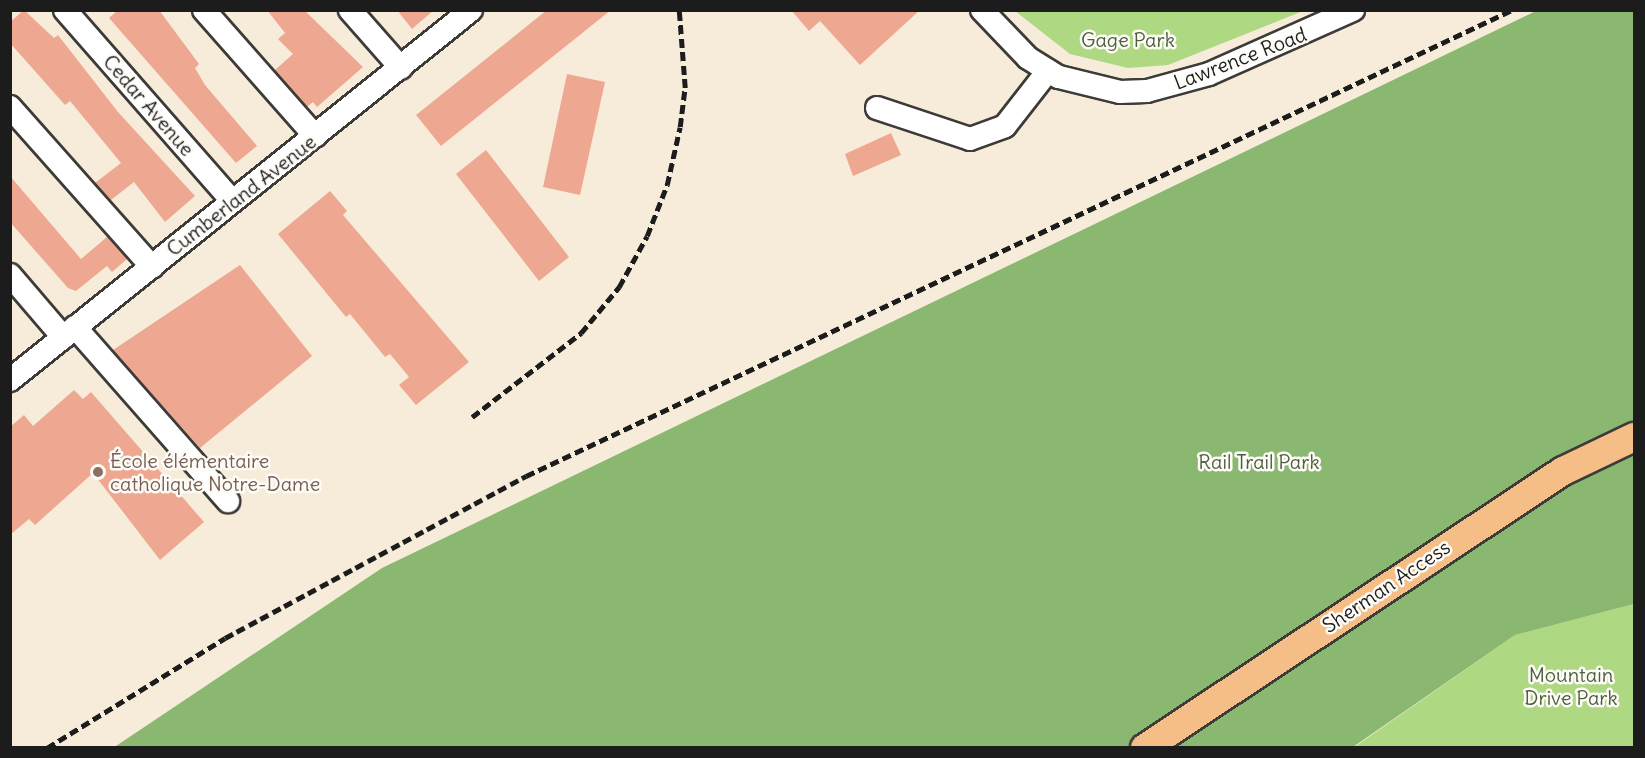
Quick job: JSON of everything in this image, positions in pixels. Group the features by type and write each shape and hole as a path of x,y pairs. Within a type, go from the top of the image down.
{"main road":[{"name":"Sherman Access","path":"1145,747 1563,471 1635,437"}],"street":[{"name":"Cedar Avenue","path":"65,10 232,201"},
{"path":"204,10 315,136"},
{"path":"350,10 401,68"},
{"name":"Cumberland Avenue","path":"10,380 471,10"},
{"name":"Lawrence Road","path":"982,10 1028,58 1048,71 1087,87 1120,92 1177,84 1353,10"},
{"path":"878,108 970,138 1005,126 1048,71"},
{"path":"10,107 152,267"},
{"path":"10,275 69,332 228,501"}],"green space":[{"name":"Gage Park","path":"1015,11 1303,11 1168,65 1128,68 1070,54"},
{"name":"Rail Trail Park","path":"1536,11 1634,11 1634,604 1515,635 1353,747 113,748 382,568"},
{"name":"Mountain Drive Park","path":"1634,604 1634,747 1353,748 1515,635"}],"building":[{"path":"24,10 54,38 58,35 118,112 195,196 165,222 134,182 111,200 95,183 121,163 70,101 65,105 10,43 10,22"},
{"path":"118,10 159,10 199,64 195,68 205,85 257,146 236,163 109,18"},
{"path":"267,10 304,10 363,67 317,107 313,102 307,107 275,70 293,54 278,39 285,33"},
{"path":"397,10 434,10 412,29"},
{"path":"547,10 611,10 441,146 416,115"},
{"path":"791,10 920,10 860,65 820,21 809,31"},
{"path":"567,74 605,82 580,195 543,187"},
{"path":"891,133 901,155 853,176 845,154"},
{"path":"486,150 569,257 539,281 456,174"},
{"path":"10,176 81,259 107,237 127,259 112,272 107,266 76,291 68,288 10,222"},
{"path":"330,191 347,211 343,215 469,362 416,405 399,385 409,377 390,354 385,357 350,314 346,317 278,234"},
{"path":"240,265 312,356 200,448 113,350"},
{"path":"74,390 83,399 91,392 204,522 160,560 93,473 35,525 29,519 10,535 10,427 24,415 33,426"}],"railway":[{"path":"472,417 581,333 619,287 647,236 667,185 680,127 685,88 679,10"},
{"path":"47,748 225,638 526,476 1512,10"}],"place":[{"name":"École élémentaire catholique Notre-Dame","path":"98,472"}]}
